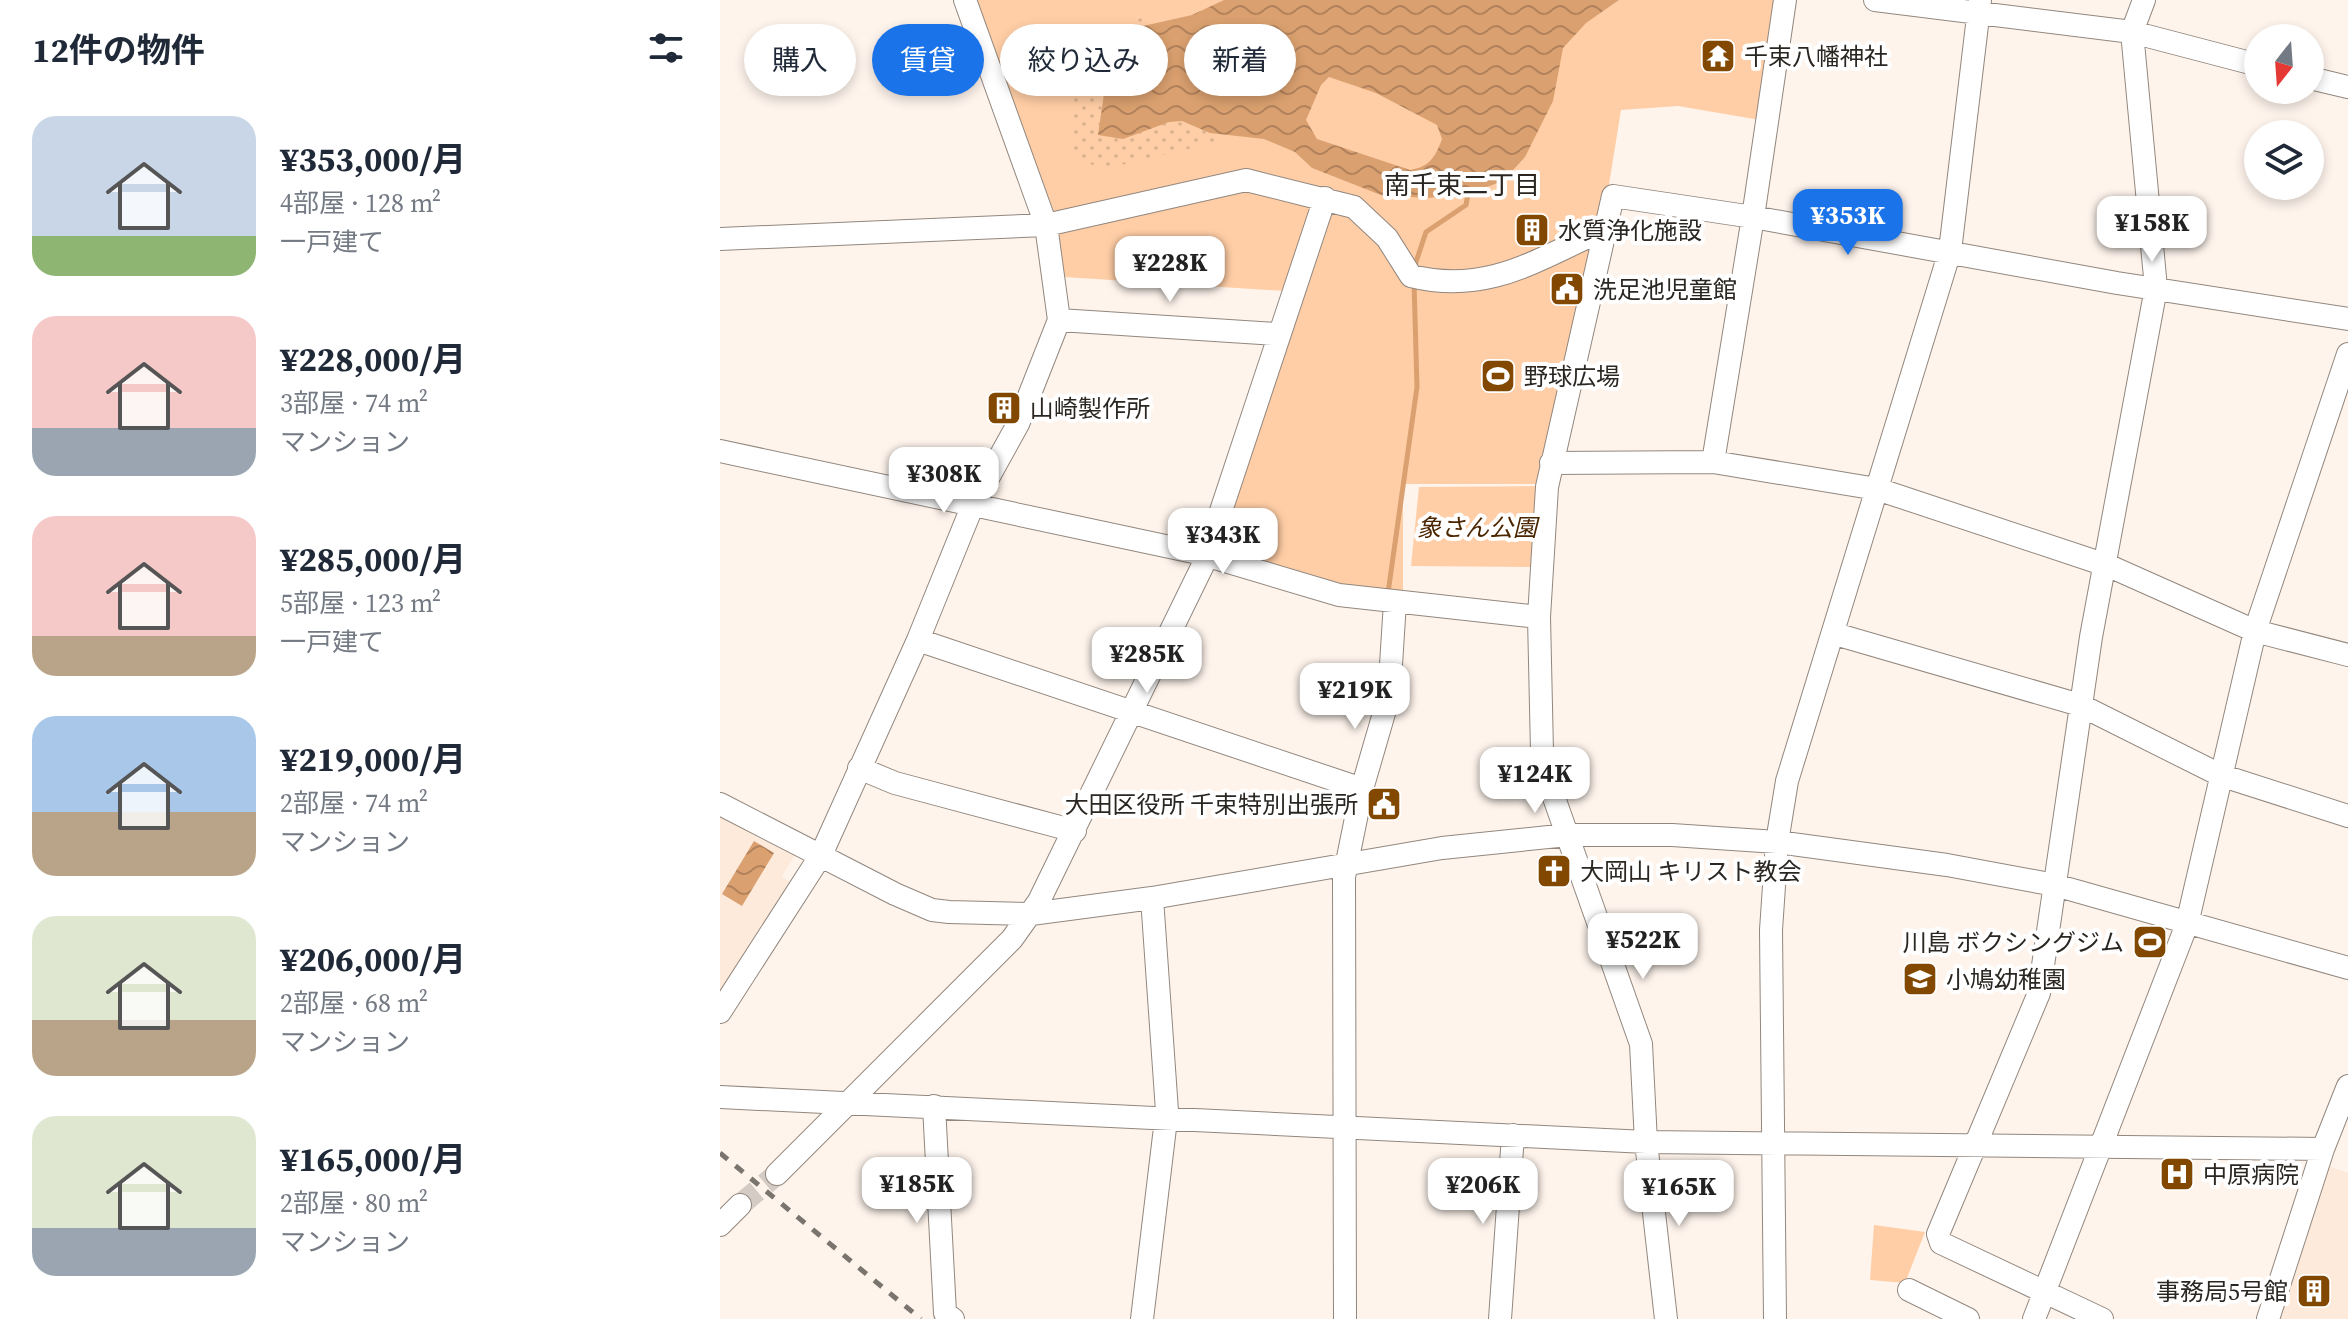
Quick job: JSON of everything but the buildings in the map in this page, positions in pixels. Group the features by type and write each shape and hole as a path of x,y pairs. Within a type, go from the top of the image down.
{"street":[{"path":"720,1012 821,855 918,640 972,507 1018,424 1059,320 1046,225 965,0"},
{"path":"1713,462 1785,0"},
{"path":"1875,0 1978,7 2132,32 2244,61"},
{"path":"2102,1319 1941,1243 1938,1234 2039,993 2080,705 2156,288 2132,32 2144,0"},
{"path":"1775,1319 1771,943 1777,842 1787,781 1835,634 1950,251 1978,7"},
{"path":"2324,81 2348,87"},
{"path":"720,239 1046,225 1246,180 1354,207 1387,238 1419,278 1481,282 1603,230"},
{"path":"1666,1319 1646,1142 1641,1044 1546,775 1542,752 1539,617 1551,463 1613,196 2348,319"},
{"path":"777,1174 1012,939 1031,914 1075,831 1206,555 1277,334 1325,198"},
{"path":"1059,320 1277,334"},
{"path":"2034,1319 2187,924 2255,631 2348,354"},
{"path":"720,451 1206,555 1339,595 1539,617"},
{"path":"1551,463 1713,462 1877,489 2105,565 2255,631 2348,655"},
{"path":"1345,1319 1343,888 1362,789 1389,696 1395,602"},
{"path":"1835,634 2080,705 2220,775 2348,816"},
{"path":"918,640 1362,789"},
{"path":"859,768 895,783 1075,831"},
{"path":"720,804 932,910 1031,914 1152,898 1442,848 1568,835 1672,835 1777,842 1947,865 2055,885 2348,968"},
{"path":"1142,1319 1166,1119 1152,898"},
{"path":"2268,1319 2323,1149 2348,1086"},
{"path":"720,1097 1646,1142 1972,1148 2323,1149"},
{"path":"934,1106 945,1313 953,1319"},
{"path":"1500,1319 1513,1135"},
{"path":"720,1225 740,1205"},
{"path":"1909,1290 1968,1319"}],"shaded area":[{"path":"720,818 795,855 782,876 793,884 720,1001"},
{"path":"2326,1165 2348,1173 2348,1319 2275,1319"}],"green space":[{"path":"976,0 1780,0 1766,121 1678,106 1621,110 1607,197 1539,484 1403,484 1403,599 1339,592 1213,551 1301,292 1064,277 1055,215 1007,96 1168,96 1168,24 1000,24 1000,75"},
{"path":"1144,17 1148,24 1125,24"},
{"path":"1168,58 1184,85 1184,96 1191,96 1218,142 1100,170 1074,153 1073,96 1168,96"},
{"name":"象さん公園","path":"1542,486 1536,567 1411,566 1419,487"},
{"path":"1874,1225 1925,1232 1905,1283 1870,1280"}],"water":[{"path":"1224,0 1619,0 1586,23 1563,48 1553,101 1525,157 1503,181 1468,194 1427,198 1381,195 1312,168 1295,152 1264,139 1210,133 1182,121 1169,122 1123,139 1098,135 1104,96 1168,96 1168,24 1152,24 1192,15","holes":["1329,77 1376,93 1437,125 1442,139 1434,156 1427,164 1410,170 1317,139 1306,120 1321,85"]},
{"path":"754,841 774,853 742,906 722,894"}],"waterway":[{"path":"1414,268 1426,232 1466,205 1468,194"},
{"path":"1388,593 1417,387 1414,282"}],"tunnel":[{"path":"740,1205 777,1174"}],"railway":[{"path":"720,1153 921,1319"}],"place":[{"name":"千束八幡神社","path":"1718,56"},
{"name":"水質浄化施設","path":"1532,230"},
{"name":"洗足池児童館","path":"1567,289"},
{"name":"野球広場","path":"1498,376"},
{"name":"山崎製作所","path":"1004,408"},
{"name":"大田区役所 千束特別出張所","path":"1384,804"},
{"name":"大岡山 キリスト教会","path":"1554,871"},
{"name":"川島 ボクシングジム","path":"2150,942"},
{"name":"小鳩幼稚園","path":"1920,979"},
{"name":"中原病院","path":"2177,1174"},
{"name":"事務局5号館","path":"2314,1291"}],"district":[{"name":"南千束二丁目","path":"1462,185"}]}
